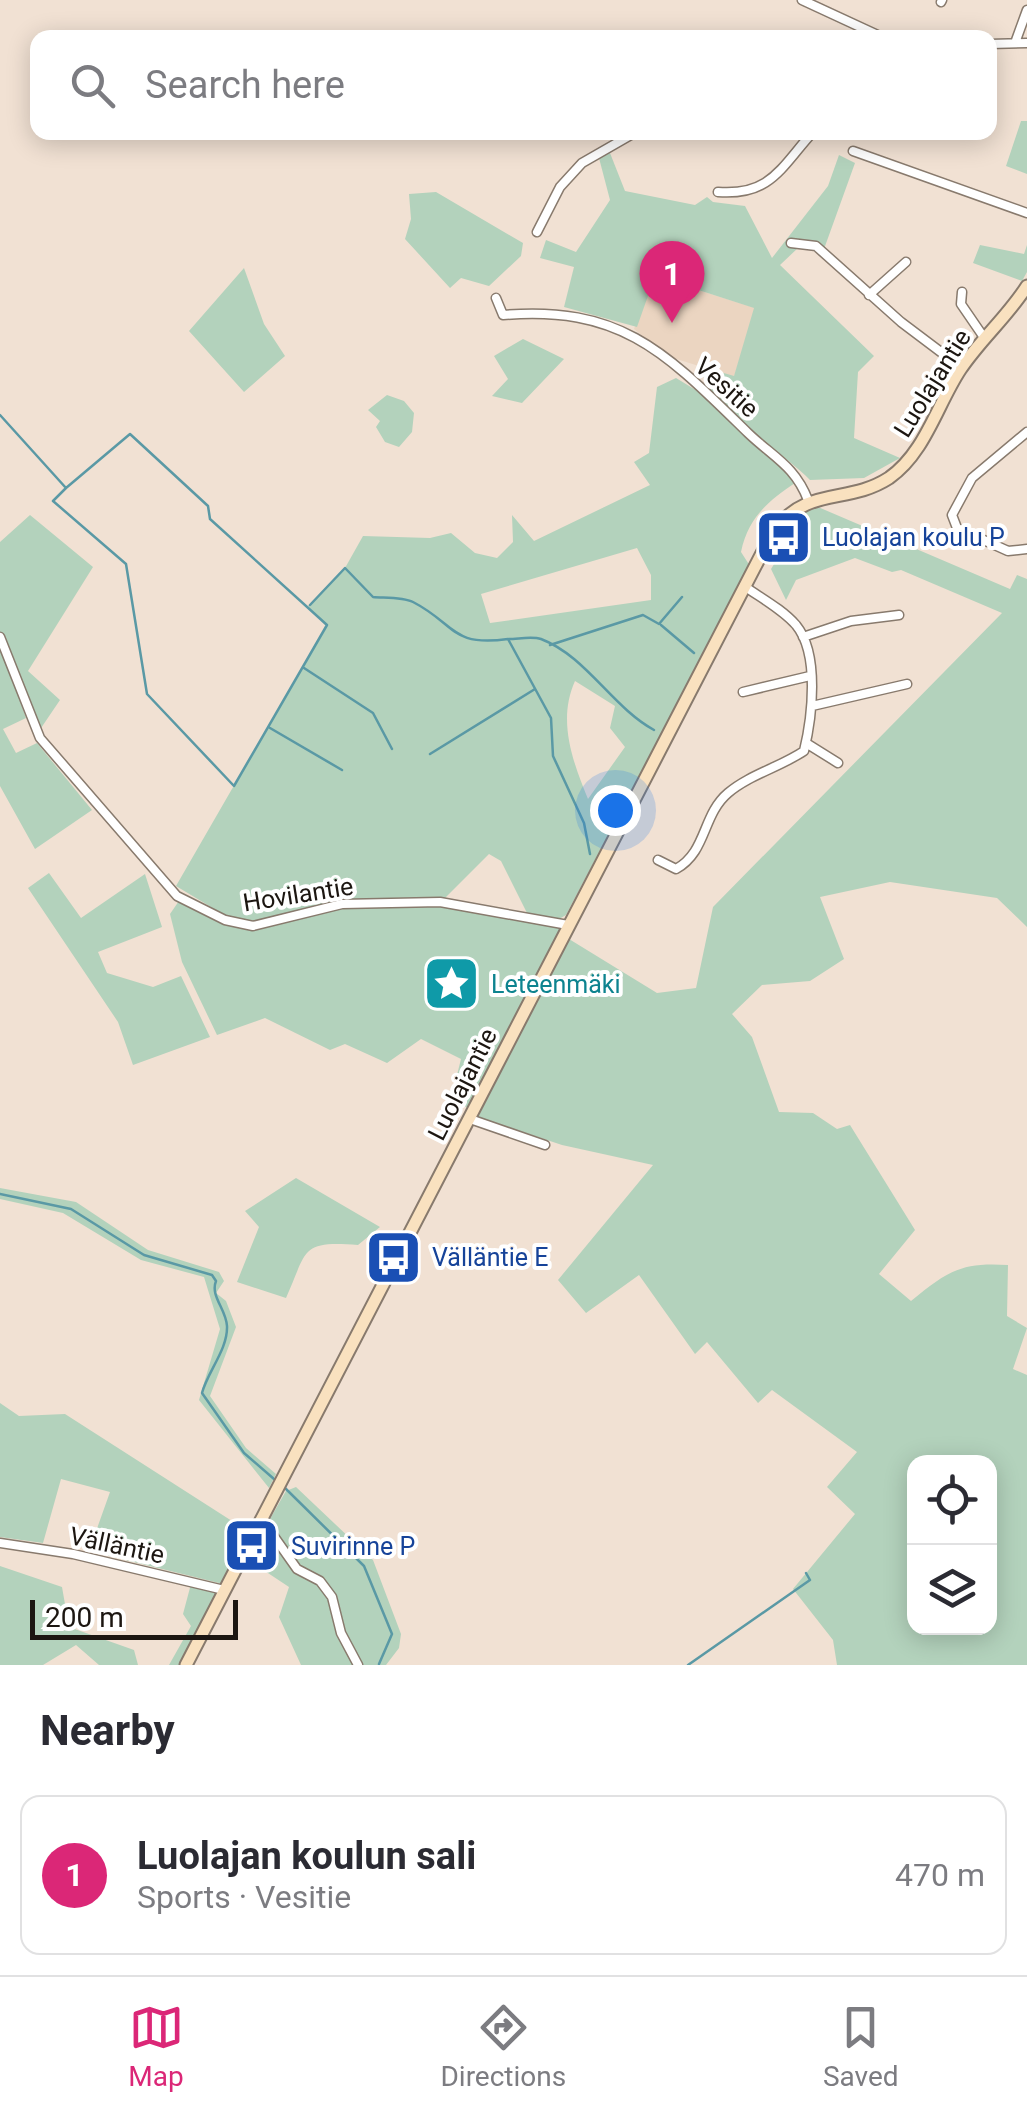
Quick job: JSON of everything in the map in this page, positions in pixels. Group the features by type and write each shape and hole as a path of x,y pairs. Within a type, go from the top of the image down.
{"main road":[{"name":"Luolajantie","path":"186,1665 774,530 808,500 865,489 901,468 918,446 962,368 1025,294"}],"street":[{"path":"802,0 865,30"},
{"path":"1015,43 1027,10"},
{"path":"997,44 1027,43"},
{"path":"537,232 560,187 582,163 622,140"},
{"path":"718,192 744,194 772,180 804,140"},
{"path":"853,151 1027,213"},
{"path":"792,243 816,246 869,295 962,368"},
{"path":"869,295 906,262"},
{"path":"962,292 960,304 984,339"},
{"name":"Vesitie","path":"496,298 503,314 576,314 608,323 647,344 709,392 750,434 793,468 808,500"},
{"path":"1027,432 972,478 952,515 957,528 1008,551 1027,550"},
{"path":"744,586 781,612 803,638 812,706 805,747"},
{"path":"803,638 850,621 898,615"},
{"name":"Hovilantie","path":"0,638 40,738 177,896 226,920 252,926 342,904 440,902 568,925"},
{"path":"743,692 810,676"},
{"path":"812,706 907,684"},
{"path":"805,747 838,763"},
{"path":"658,860 676,869 696,855 709,819 728,792 805,747"},
{"path":"470,1119 545,1145"},
{"path":"262,1518 297,1570 320,1580 332,1597 341,1632 358,1665"},
{"name":"Välläntie","path":"0,1543 73,1554 224,1590"}],"shaded area":[{"path":"654,276 755,308 734,377 667,356 634,329"}],"green space":[{"path":"1021,121 1027,121 1027,174 1006,166"},
{"path":"610,153 625,191 695,205 707,197 713,202 745,206 772,258 828,186 839,155 855,163 824,249 821,253 799,247 780,265 874,356 858,372 854,438 900,458 864,478 810,480 730,412 716,397 700,366 734,376 754,308 655,276 637,327 564,307 574,267 540,258 546,240 576,252 610,200 599,158"},
{"path":"436,192 523,243 521,256 489,286 461,278 450,288 405,239 411,219 409,194"},
{"path":"980,245 1024,254 1027,245 1027,272 1022,281 973,263"},
{"path":"244,268 264,324 285,356 244,392 189,331"},
{"path":"523,339 564,359 522,403 492,396 508,379 494,356"},
{"path":"676,378 699,392 704,389 747,439 795,475 795,483 767,504 748,530 741,552 750,566 566,915 559,919 527,913 501,861 489,854 445,898 342,900 253,922 226,916 176,886 326,626 308,606 345,568 363,536 430,538 451,533 475,553 497,558 513,542 512,515 534,541 650,485 634,462 649,453 657,387","holes":["637,548 651,575 651,600 490,623 481,594","575,681 615,706 610,728 625,747 588,799 567,726"]},
{"path":"387,395 404,401 414,413 412,432 399,447 385,442 376,427 380,421 368,410"},
{"path":"811,504 1010,589 1017,575 1027,579 1027,927 997,898 890,882 820,897 844,959 810,981 762,985 732,1014 752,1037 779,1112 813,1113 837,1129 850,1125 915,1230 879,1274 911,1301 935,1282 966,1267 1008,1265 1007,1316 1027,1328 1013,1369 1027,1375 1027,1665 837,1665 833,1640 793,1589 855,1514 827,1487 857,1452 772,1390 758,1403 707,1342 695,1354 639,1275 586,1313 558,1280 653,1165 562,1145 478,1117 569,939 657,993 696,988 713,907 1002,613 901,570 892,572 855,558 796,580 786,600 771,569 788,542 794,516"},
{"path":"30,515 93,567 28,671 60,700 39,731 0,635 0,542"},
{"path":"0,644 26,718 3,729 16,753 37,743 92,810 35,849 0,786"},
{"path":"49,873 81,918 145,874 162,927 98,952 107,973 153,987 181,976 210,1037 133,1065 118,1022 28,888"},
{"path":"181,898 243,929 343,907 442,905 562,927 472,1110 451,1099 461,1059 421,1039 387,1063 345,1044 330,1050 265,1018 217,1035 182,962 170,914"},
{"path":"296,1178 380,1227 358,1245 325,1245 308,1252 286,1298 237,1282 259,1227 245,1211"},
{"path":"0,1188 76,1202 148,1250 219,1272 224,1281 216,1293 226,1301 236,1327 210,1396 246,1448 276,1474 269,1488 199,1400 220,1329 204,1277 141,1260 63,1213 0,1199"},
{"path":"0,1403 19,1416 65,1414 246,1530 223,1584 89,1551 110,1492 61,1479 43,1543 0,1537"},
{"path":"296,1487 373,1560 401,1634 399,1648 386,1665 301,1665 279,1617 289,1587 247,1559 286,1491"},
{"path":"0,1566 62,1587 69,1627 134,1650 138,1665 99,1665 76,1645 43,1665 0,1665"},
{"path":"191,1584 221,1591 183,1665 169,1665 191,1626 183,1614"}],"waterway":[{"path":"0,415 66,488 53,501 126,564 147,694 234,786 327,625 210,519 208,506 130,434 66,488"},
{"path":"310,605 345,568 373,597 413,602 464,637 508,639 551,718 553,756 584,823 590,854"},
{"path":"550,645 643,615 659,624 682,597"},
{"path":"661,625 694,653"},
{"path":"509,639 537,638 557,647 654,730"},
{"path":"304,668 373,713 392,749"},
{"path":"430,754 535,689"},
{"path":"270,728 342,770"},
{"path":"0,1194 71,1209 144,1255 212,1275 227,1326 221,1352 202,1393 244,1453 274,1479"},
{"path":"285,1488 364,1566 392,1634 379,1664"},
{"path":"688,1665 810,1580 806,1573"}],"place":[{"name":"Luolajan koulun sali","path":"672,323"},
{"name":"Luolajan koulu P","path":"783,537"},
{"name":"Leteenmäki","path":"452,984"},
{"name":"Välläntie E","path":"393,1257"},
{"name":"Suvirinne P","path":"252,1546"}]}
